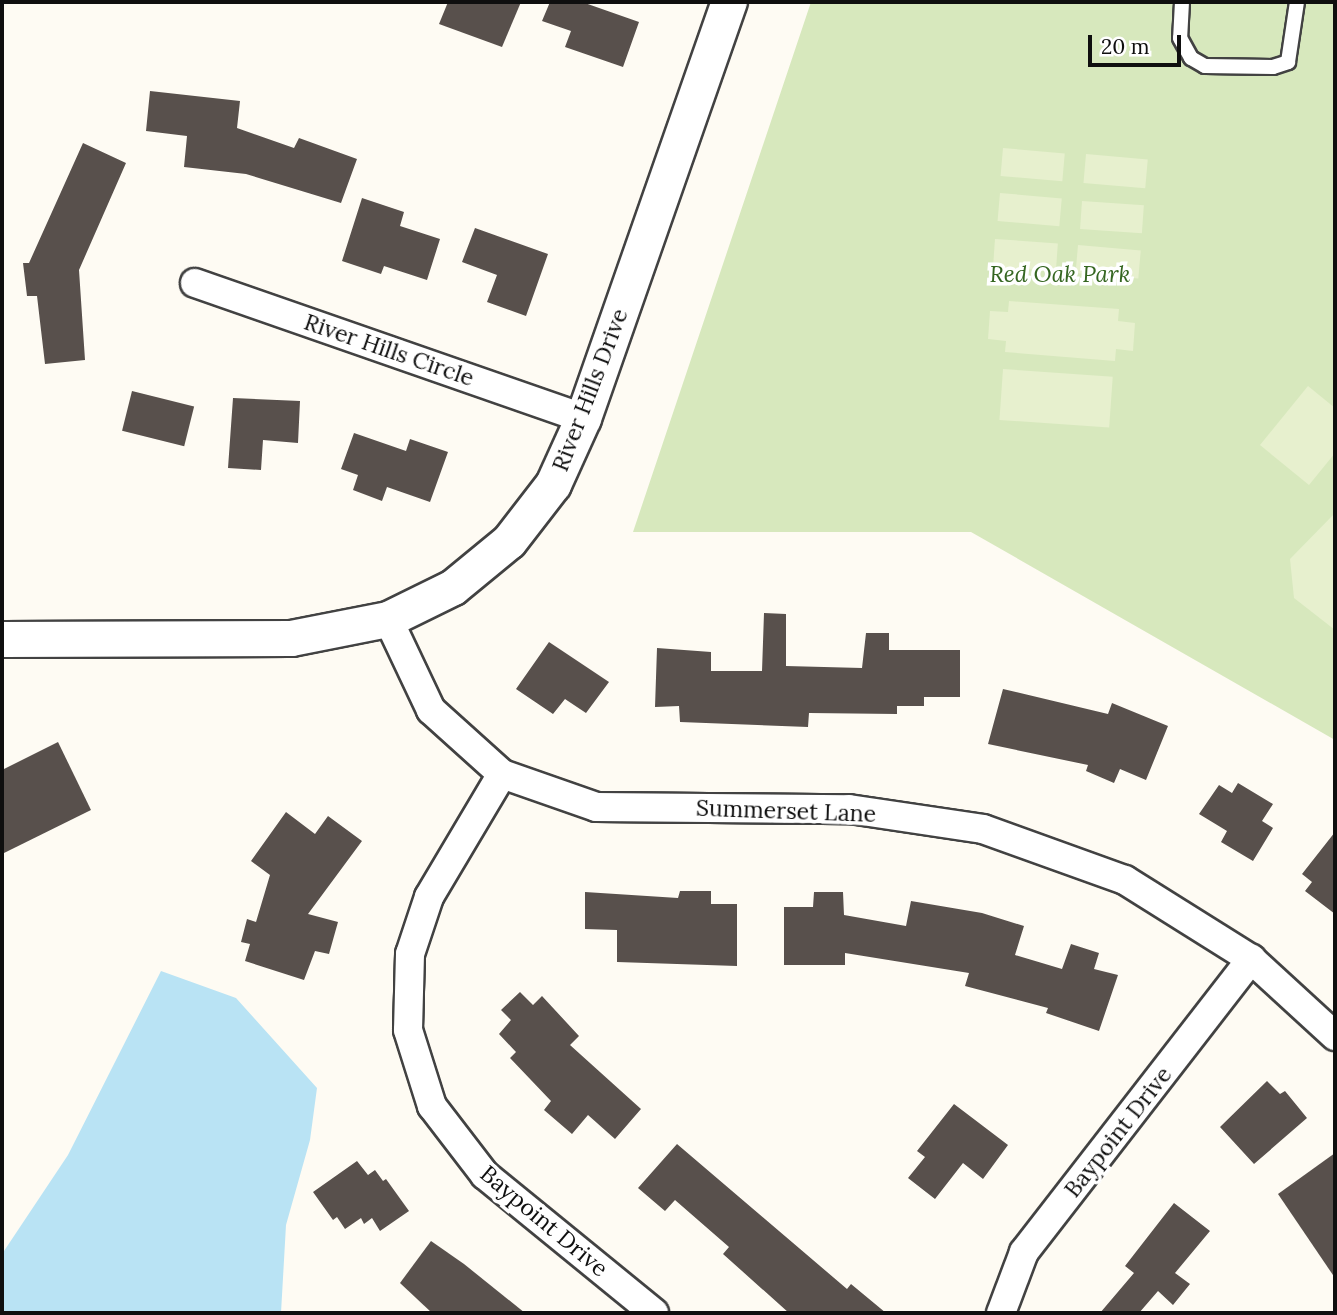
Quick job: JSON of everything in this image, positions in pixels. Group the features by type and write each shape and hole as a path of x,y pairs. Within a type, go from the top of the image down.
{"street":[{"name":"River Hills Drive","path":"2,639 291,638 388,619 453,587 509,541 553,484 583,418 729,2"},
{"name":"River Hills Circle","path":"195,283 583,418"},
{"name":"Summerset Lane","path":"388,619 431,710 502,774 596,807 849,809 983,829 1125,880 1251,959 1335,1035"},
{"name":"Baypoint Drive","path":"502,774 429,897 410,954 408,1030 432,1106 485,1175 654,1313"},
{"name":"Baypoint Drive","path":"1002,1313 1024,1252 1251,959"}],"lane":[{"path":"1182,2 1180,38 1191,58 1205,66 1273,67 1288,62 1297,2"}],"green space":[{"name":"Red Oak Park","path":"811,2 1335,2 1335,740 971,532 633,532"},
{"path":"1003,148 1065,153 1062,181 1001,176"},
{"path":"1086,154 1148,159 1145,188 1083,183"},
{"path":"1000,193 1062,198 1059,226 998,221"},
{"path":"1082,201 1144,205 1142,233 1080,229"},
{"path":"995,239 1058,243 1056,271 993,267"},
{"path":"1078,245 1141,250 1138,278 1076,273"},
{"path":"1009,301 1119,309 1118,321 1135,323 1133,351 1116,349 1115,361 1005,352 1006,341 988,339 990,311 1008,312"},
{"path":"1003,369 1113,377 1109,428 999,420"},
{"path":"1308,386 1335,408 1335,453 1309,485 1260,445"},
{"path":"1335,513 1335,630 1294,598 1290,559"}],"water":[{"path":"161,971 236,998 317,1088 310,1140 286,1225 281,1313 2,1313 2,1254 68,1155"}],"building":[{"path":"448,2 521,2 502,47 439,24"},
{"path":"550,2 582,2 639,22 623,67 565,47 571,31 542,21"},
{"path":"150,91 240,101 237,128 294,148 299,138 357,159 341,203 246,174 184,167 187,136 146,131"},
{"path":"83,143 126,163 79,270 85,360 45,364 37,296 27,296 23,263 29,263"},
{"path":"362,198 404,212 400,226 440,239 427,280 384,266 381,274 342,261"},
{"path":"475,228 548,254 526,316 487,302 497,275 462,262"},
{"path":"132,391 194,406 184,446 122,431"},
{"path":"233,398 300,401 298,443 263,440 261,470 228,468"},
{"path":"354,433 406,451 410,439 448,452 430,502 387,487 382,501 353,490 358,475 341,469"},
{"path":"764,613 786,614 786,666 862,668 866,633 889,633 889,650 960,650 960,697 924,697 924,706 897,706 897,714 809,713 808,727 680,722 679,706 655,707 657,648 711,652 711,671 762,671"},
{"path":"549,642 609,682 586,713 565,699 553,714 516,689"},
{"path":"1003,689 1108,714 1112,703 1168,726 1146,780 1120,769 1114,783 1086,771 1088,765 988,744"},
{"path":"58,742 91,810 2,854 2,770"},
{"path":"1238,783 1273,804 1262,821 1273,828 1253,861 1221,842 1227,831 1199,814 1219,785 1232,793"},
{"path":"286,812 315,834 328,816 362,841 308,914 338,922 329,954 315,951 304,980 245,961 250,944 241,942 247,919 256,922 270,875 251,861"},
{"path":"1335,832 1335,914 1305,891 1312,882 1302,874"},
{"path":"680,891 711,891 711,904 737,904 737,966 617,962 617,930 585,929 585,892 678,898"},
{"path":"814,892 843,892 844,915 906,926 911,901 982,913 1024,926 1015,955 1062,969 1071,944 1099,953 1094,969 1118,975 1099,1031 1046,1013 1048,1008 965,986 969,973 845,953 845,965 784,965 784,907 813,907"},
{"path":"520,992 533,1005 542,996 579,1036 570,1045 641,1109 615,1139 588,1115 572,1134 544,1110 551,1101 510,1058 516,1052 499,1034 511,1020 501,1010"},
{"path":"1267,1081 1280,1094 1285,1091 1307,1118 1254,1164 1220,1127"},
{"path":"954,1104 1008,1145 983,1179 963,1163 935,1199 908,1178 925,1157 917,1151"},
{"path":"677,1144 847,1289 851,1284 886,1313 789,1313 723,1254 729,1247 675,1200 665,1211 638,1188"},
{"path":"1335,1153 1335,1278 1278,1194"},
{"path":"357,1161 368,1175 375,1170 383,1181 386,1179 409,1211 380,1231 372,1218 364,1224 361,1218 345,1229 337,1217 333,1220 313,1192"},
{"path":"1174,1203 1210,1231 1175,1273 1190,1284 1173,1305 1158,1291 1139,1313 1100,1313 1134,1273 1125,1266"},
{"path":"431,1241 525,1313 432,1313 400,1283"}]}
